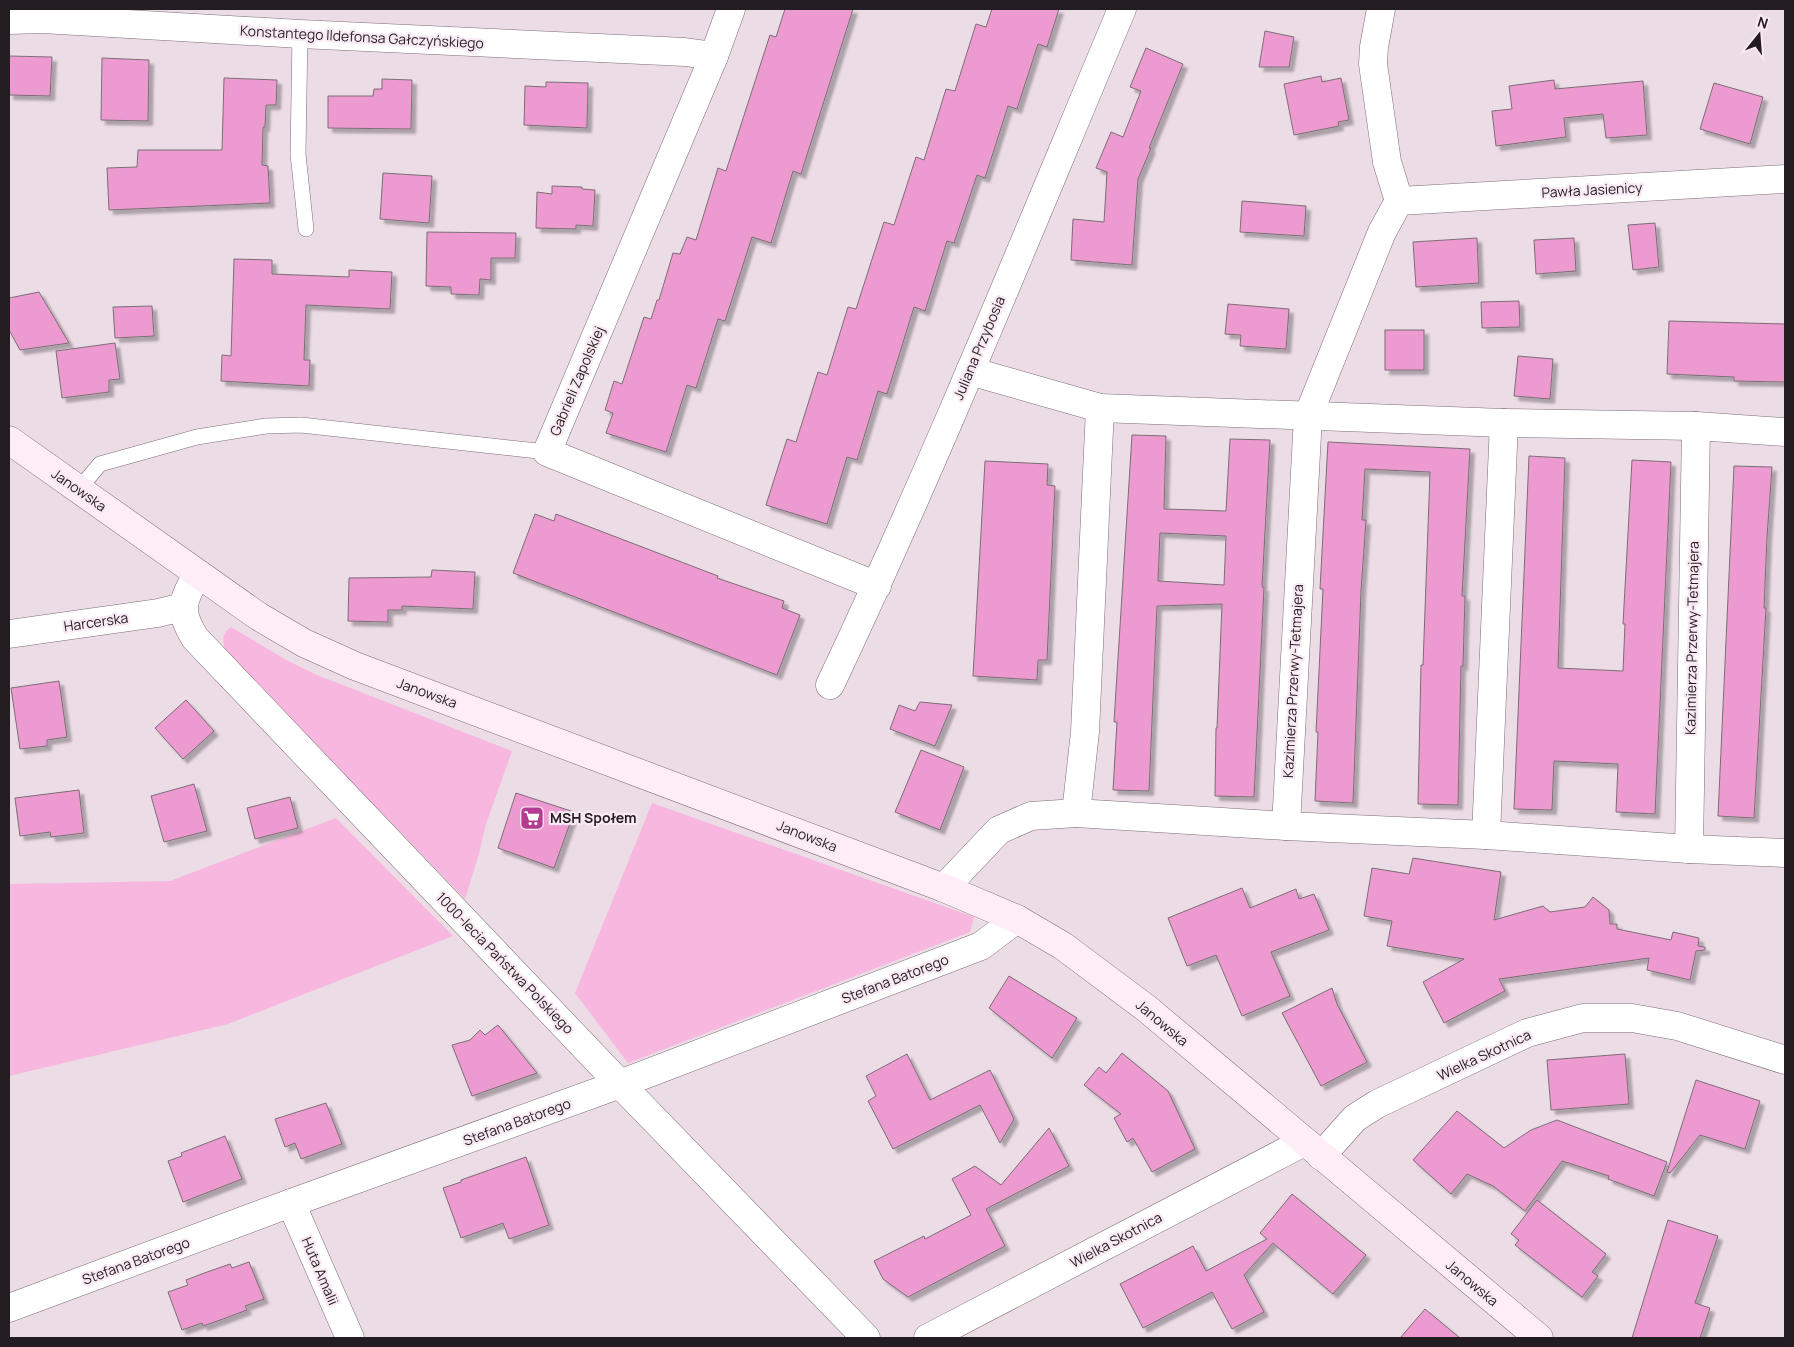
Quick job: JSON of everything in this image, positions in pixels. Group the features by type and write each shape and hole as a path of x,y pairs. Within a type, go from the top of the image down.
{"street":[{"name":"Gabrieli Zapolskiej","path":"731,9 714,56 547,452 877,586"},
{"name":"Juliana Przybosia","path":"830,685 877,586 970,371 1122,9"},
{"path":"1308,416 1382,232 1399,201 1387,162 1373,64 1381,9"},
{"name":"Konstantego Ildefonsa Gałczyńskiego","path":"9,20 42,20 685,52 714,56"},
{"name":"Pawła Jasienicy","path":"1399,201 1785,179"},
{"path":"970,371 1100,408 1504,423 1696,426 1785,432"},
{"path":"1076,813 1085,732 1100,408"},
{"name":"Kazimierza Przerwy-Tetmajera","path":"1286,826 1308,416"},
{"path":"1486,835 1504,423"},
{"name":"Kazimierza Przerwy-Tetmajera","path":"1689,849 1696,426"},
{"name":"Janowska","path":"9,440 258,616 304,643 355,666 944,888 1016,920 1063,946 1146,1008 1539,1338"},
{"path":"183,607 188,590 198,574"},
{"name":"Harcerska","path":"9,634 158,613 183,607"},
{"name":"1000-lecia Państwa Polskiego","path":"183,607 186,624 196,638 620,1084 866,1338"},
{"path":"944,888 999,830 1031,816 1076,813 1785,853"},
{"name":"Stefana Batorego","path":"9,1308 291,1203 620,1084 981,946 1016,920"},
{"name":"Wielka Skotnica","path":"928,1338 1313,1149 1377,1104 1527,1033 1584,1018 1632,1018 1677,1026 1785,1060"},
{"name":"Huta Amalii","path":"291,1203 350,1338"}],"lane":[{"path":"300,34 298,154 306,229"},
{"path":"78,490 100,464 197,437 266,426 300,426 547,452"}],"shaded area":[{"path":"231,627 290,662 317,675 512,751 485,827 465,899 227,653 223,639 225,633"},
{"path":"652,803 974,917 970,932 628,1063 575,993"},
{"path":"336,818 453,936 228,1024 9,1076 9,884 170,881"}],"building":[{"path":"785,9 853,9 801,174 793,171 771,243 752,237 725,321 718,319 696,388 687,385 666,452 606,433 613,413 605,410 614,381 622,384 644,317 651,319 657,300 659,300 673,253 680,254 687,237 696,240 718,168 726,171 770,35 776,37"},
{"path":"992,9 1059,9 1047,47 1038,44 1017,109 1008,106 985,178 977,175 954,243 947,241 925,311 914,307 887,394 878,391 857,460 847,457 827,524 766,505 787,439 796,442 818,372 827,375 848,307 856,309 884,222 894,225 916,157 924,160 946,89 955,91 976,24 986,27"},
{"path":"1265,31 1294,37 1289,67 1259,67"},
{"path":"1146,48 1183,64 1138,179 1132,265 1071,260 1073,219 1104,222 1107,172 1096,168 1111,132 1123,137 1141,91 1130,87"},
{"path":"9,56 52,57 50,96 9,95"},
{"path":"102,58 149,60 148,121 101,120"},
{"path":"1321,76 1322,82 1341,78 1349,120 1338,122 1339,126 1294,135 1284,84"},
{"path":"224,78 277,80 276,105 266,105 265,127 263,127 262,165 268,166 270,203 109,210 107,168 137,167 138,150 222,150"},
{"path":"382,79 412,80 411,129 328,128 328,96 373,96 374,89 382,89"},
{"path":"1554,80 1555,89 1643,81 1647,135 1606,138 1603,114 1564,118 1566,137 1496,146 1492,111 1512,109 1509,86"},
{"path":"546,82 588,83 587,128 524,125 525,86 546,87"},
{"path":"1714,83 1763,97 1750,144 1700,129"},
{"path":"383,173 432,176 429,223 380,219"},
{"path":"552,186 582,187 582,189 595,190 593,226 576,225 576,229 536,228 537,192 552,194"},
{"path":"1242,201 1306,206 1304,236 1240,232"},
{"path":"1655,223 1659,267 1633,270 1628,225"},
{"path":"427,232 516,233 515,258 491,258 491,280 480,279 479,295 451,294 451,287 426,286"},
{"path":"1477,238 1479,283 1416,287 1413,242"},
{"path":"1574,238 1576,271 1536,274 1534,240"},
{"path":"234,259 272,260 272,274 349,277 349,270 392,272 390,309 306,305 304,360 310,360 309,386 221,381 222,355 231,356"},
{"path":"39,292 69,343 20,350 9,330 9,298"},
{"path":"1519,301 1520,327 1482,328 1481,302"},
{"path":"1228,304 1289,309 1286,349 1240,346 1241,335 1225,334"},
{"path":"152,306 154,336 115,338 113,307"},
{"path":"1669,321 1785,324 1785,382 1734,381 1734,377 1667,374"},
{"path":"1385,330 1424,330 1424,370 1385,370"},
{"path":"115,343 120,379 109,380 109,392 62,398 56,351"},
{"path":"1518,356 1553,359 1550,399 1514,396"},
{"path":"1132,435 1166,436 1164,509 1226,511 1230,439 1270,440 1254,797 1215,796 1222,604 1157,606 1149,791 1113,790 1117,722 1114,722","holes":["1160,533 1226,536 1224,585 1158,581"]},
{"path":"1328,442 1470,449 1462,596 1465,596 1463,666 1461,666 1458,805 1418,804 1421,665 1423,665 1430,472 1365,469 1362,520 1366,520 1361,591 1353,803 1315,801 1318,732 1316,732 1323,589 1320,589"},
{"path":"1529,456 1565,458 1558,668 1623,671 1625,624 1623,624 1632,460 1671,462 1655,814 1616,812 1618,764 1554,761 1552,810 1514,809"},
{"path":"985,461 1048,464 1047,485 1055,486 1047,660 1038,660 1037,680 973,676"},
{"path":"1734,466 1772,467 1754,818 1718,816"},
{"path":"535,514 554,521 556,514 718,576 717,578 784,601 782,608 800,615 777,675 513,573"},
{"path":"432,570 475,572 473,609 402,606 402,610 388,610 388,622 348,621 349,578 431,577"},
{"path":"59,681 67,737 47,740 47,746 20,749 11,688"},
{"path":"186,700 214,731 183,759 155,728"},
{"path":"920,702 952,705 935,746 890,729 899,705 915,711"},
{"path":"921,750 964,767 940,830 895,812"},
{"path":"194,784 207,831 164,842 151,796"},
{"path":"79,790 84,833 51,837 50,832 20,836 15,798"},
{"path":"516,793 574,812 554,868 498,848"},
{"path":"290,797 298,828 255,839 247,808"},
{"path":"1413,858 1501,872 1494,920 1543,906 1550,912 1585,907 1593,897 1609,910 1610,924 1617,924 1617,929 1671,940 1673,932 1699,938 1698,946 1705,947 1705,950 1696,951 1690,980 1647,970 1649,958 1499,979 1505,991 1444,1023 1423,982 1464,959 1387,946 1392,921 1364,916 1372,868 1409,874"},
{"path":"1242,888 1250,908 1296,889 1299,899 1314,894 1329,930 1271,952 1290,996 1242,1016 1216,955 1187,966 1168,918"},
{"path":"1009,976 1077,1018 1052,1058 989,1008"},
{"path":"1332,988 1337,1004 1367,1062 1321,1086 1282,1013"},
{"path":"498,1025 537,1073 472,1096 452,1045 470,1040 480,1030 485,1035"},
{"path":"1122,1053 1168,1091 1195,1149 1152,1172 1133,1138 1127,1142 1114,1118 1121,1114 1084,1085 1099,1067 1106,1073"},
{"path":"907,1054 930,1100 990,1070 1014,1119 1000,1143 980,1105 893,1149 868,1101 876,1096 866,1076"},
{"path":"1625,1054 1629,1104 1551,1110 1547,1060"},
{"path":"1696,1080 1760,1101 1745,1149 1700,1135 1670,1173 1667,1172"},
{"path":"326,1103 342,1144 301,1159 295,1143 285,1147 275,1119"},
{"path":"1457,1111 1504,1148 1531,1130 1557,1120 1667,1162 1654,1196 1608,1179 1609,1176 1562,1161 1525,1211 1493,1186 1467,1174 1451,1194 1413,1160"},
{"path":"1049,1128 1069,1166 986,1209 1005,1246 908,1297 883,1279 874,1261 924,1236 925,1239 971,1215 952,1179 975,1166 1001,1185"},
{"path":"225,1136 242,1179 183,1202 168,1161 182,1156 181,1153"},
{"path":"526,1157 549,1225 509,1239 503,1223 461,1238 443,1188"},
{"path":"1292,1194 1366,1255 1333,1294 1273,1243 1244,1275 1264,1312 1232,1329 1212,1292 1143,1328 1120,1284 1193,1246 1206,1271 1267,1239 1260,1233"},
{"path":"1537,1200 1606,1254 1592,1272 1598,1276 1582,1297 1515,1245 1519,1240 1511,1234"},
{"path":"1668,1220 1718,1236 1695,1303 1710,1308 1700,1338 1632,1338"},
{"path":"249,1262 264,1299 245,1306 247,1310 203,1326 202,1323 182,1330 168,1292 188,1285 186,1280 207,1272 230,1264 232,1268"},
{"path":"1425,1309 1460,1338 1400,1338"}],"place":[{"name":"MSH Społem","path":"532,818"}]}
